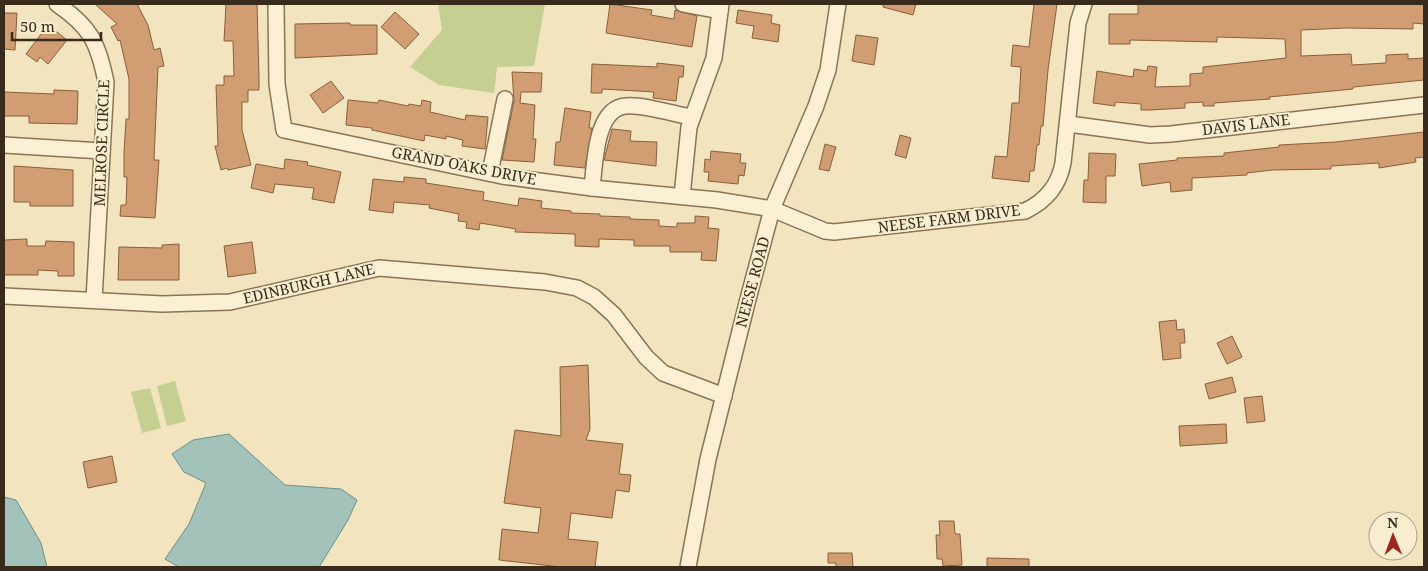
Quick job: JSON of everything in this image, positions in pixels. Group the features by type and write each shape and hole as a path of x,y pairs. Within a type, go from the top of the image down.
{"street":[{"name":"MELROSE CIRCLE","path":"57,4 74,16 89,32 99,50 106,82 94,300"},
{"name":"GRAND OAKS DRIVE","path":"276,4 277,84 284,130 490,173 592,188 682,196 772,209"},
{"path":"682,196 691,117 714,58 721,7 683,4"},
{"name":"NEESE ROAD","path":"688,567 708,459 772,209 821,90 832,50 838,4"},
{"name":"NEESE FARM DRIVE","path":"772,209 825,231 834,232 1025,211 1044,199 1060,179 1069,124 1078,23 1084,4"},
{"path":"490,173 506,100"},
{"path":"592,188 595,157 604,119 610,112 618,107 628,105 691,117"},
{"name":"DAVIS LANE","path":"1069,124 1150,135 1171,134 1424,105"},
{"path":"4,145 102,151"},
{"name":"EDINBURGH LANE","path":"4,296 162,304 230,302 379,268 545,282 577,288 594,297 614,315 646,357 663,372 724,396"}],"green space":[{"path":"438,4 545,4 534,66 497,67 494,93 439,85 410,67 442,30"},
{"path":"175,381 186,421 167,426 157,386"},
{"path":"150,388 161,428 142,433 131,392"}],"water":[{"path":"229,434 285,485 341,489 357,500 348,520 319,567 179,567 165,559 189,524 206,483 184,472 172,454 193,440"},
{"path":"4,497 16,500 41,543 47,567 4,567"}],"building":[{"path":"95,4 137,4 148,25 154,50 160,48 164,66 158,67 154,160 159,160 155,218 120,216 121,205 126,205 127,177 124,177 124,152 126,119 129,119 129,79 120,40 118,41 111,27 117,24"},
{"path":"226,4 257,4 259,90 248,90 248,102 242,102 242,130 251,165 221,170 215,146 218,146 216,85 224,85 224,76 234,76 233,41 224,41"},
{"path":"610,4 652,10 651,15 674,19 675,10 697,16 692,47 606,33"},
{"path":"883,4 916,4 913,15 883,7"},
{"path":"1034,4 1057,4 1043,126 1041,126 1039,145 1037,145 1034,171 1030,171 1029,182 992,178 995,156 1007,157 1012,103 1019,103 1021,67 1011,66 1013,45 1029,47"},
{"path":"1138,4 1424,4 1424,24 1413,23 1413,29 1346,28 1301,30 1301,56 1351,54 1352,65 1386,63 1386,55 1408,54 1408,59 1424,58 1424,80 1269,97 1270,99 1214,103 1214,106 1203,106 1203,102 1185,103 1185,108 1141,110 1141,104 1115,102 1115,106 1093,103 1097,71 1133,77 1134,69 1147,71 1148,66 1157,67 1155,87 1190,86 1190,74 1203,73 1203,67 1286,58 1285,39 1217,37 1217,42 1130,40 1130,44 1109,44 1109,14 1138,14"},
{"path":"738,10 772,15 771,23 780,25 778,42 752,38 754,26 736,23"},
{"path":"395,12 419,34 405,49 381,27"},
{"path":"4,13 17,13 15,50 4,49"},
{"path":"350,23 350,25 377,25 377,54 295,58 295,24"},
{"path":"48,25 67,40 48,64 40,57 37,62 26,54"},
{"path":"856,35 878,38 874,65 852,61"},
{"path":"657,63 684,66 683,77 679,77 676,101 653,98 654,92 602,89 602,93 591,93 592,64 657,67"},
{"path":"512,72 542,73 541,92 521,92 520,103 535,105 533,139 536,139 534,162 502,160 514,101"},
{"path":"331,81 344,98 323,113 310,95"},
{"path":"54,90 78,91 77,124 29,123 29,116 4,116 4,92 54,94"},
{"path":"348,100 378,103 379,100 408,106 409,104 421,106 422,100 431,102 430,112 465,120 466,115 488,117 485,149 462,146 463,140 446,136 446,139 425,135 424,141 372,130 372,128 346,125"},
{"path":"565,108 591,112 589,128 592,128 585,168 554,165 556,142 560,142"},
{"path":"612,129 631,131 630,141 657,142 656,166 604,160"},
{"path":"1424,132 1424,157 1415,158 1416,162 1379,168 1379,163 1331,166 1331,169 1272,170 1247,173 1247,175 1192,178 1192,190 1171,192 1170,182 1142,186 1139,164 1177,160 1177,158 1224,156 1224,153 1279,147 1279,145 1335,142"},
{"path":"900,135 911,138 906,158 895,155"},
{"path":"825,144 836,147 829,171 819,169"},
{"path":"711,151 741,154 740,163 746,163 744,176 739,175 738,184 708,181 709,172 704,172 705,159 710,160"},
{"path":"1089,153 1116,154 1115,176 1106,176 1106,203 1083,202 1084,180 1088,180"},
{"path":"285,159 308,162 307,165 341,172 334,203 312,199 314,188 275,184 273,193 251,188 256,164 284,169"},
{"path":"14,166 73,170 73,206 30,206 30,202 14,202"},
{"path":"404,177 426,179 426,183 484,192 483,200 518,206 519,198 542,201 541,208 571,211 571,213 600,214 600,216 659,220 659,226 677,227 677,223 695,223 695,216 709,217 708,228 719,229 716,261 701,260 702,252 670,252 670,246 634,246 634,240 599,239 599,247 575,246 575,234 515,232 516,229 480,223 479,230 466,228 467,222 458,221 459,214 429,208 430,205 394,202 393,213 369,210 373,179 404,182"},
{"path":"27,239 27,246 45,246 46,241 74,242 74,276 58,276 58,271 38,270 38,275 4,275 4,240"},
{"path":"252,242 256,273 228,277 224,246"},
{"path":"179,244 179,280 118,280 119,247 162,248 162,245"},
{"path":"1176,320 1177,330 1184,329 1185,343 1180,343 1181,358 1163,360 1159,322"},
{"path":"1232,336 1242,357 1227,364 1217,343"},
{"path":"588,365 590,429 586,440 623,444 619,474 631,475 629,492 616,490 612,518 571,513 568,539 598,542 595,567 561,567 499,560 502,529 538,533 541,508 504,503 515,430 561,436 560,367"},
{"path":"1232,377 1236,392 1209,399 1205,384"},
{"path":"1262,396 1265,421 1247,423 1244,398"},
{"path":"1226,424 1227,443 1180,446 1179,426"},
{"path":"112,456 117,482 88,488 83,462"},
{"path":"939,521 954,521 955,534 960,534 962,565 943,566 942,559 937,559 936,535 940,535"},
{"path":"828,553 852,553 853,567 836,567 836,563 828,563"},
{"path":"987,558 1029,559 1029,567 987,567"}]}
